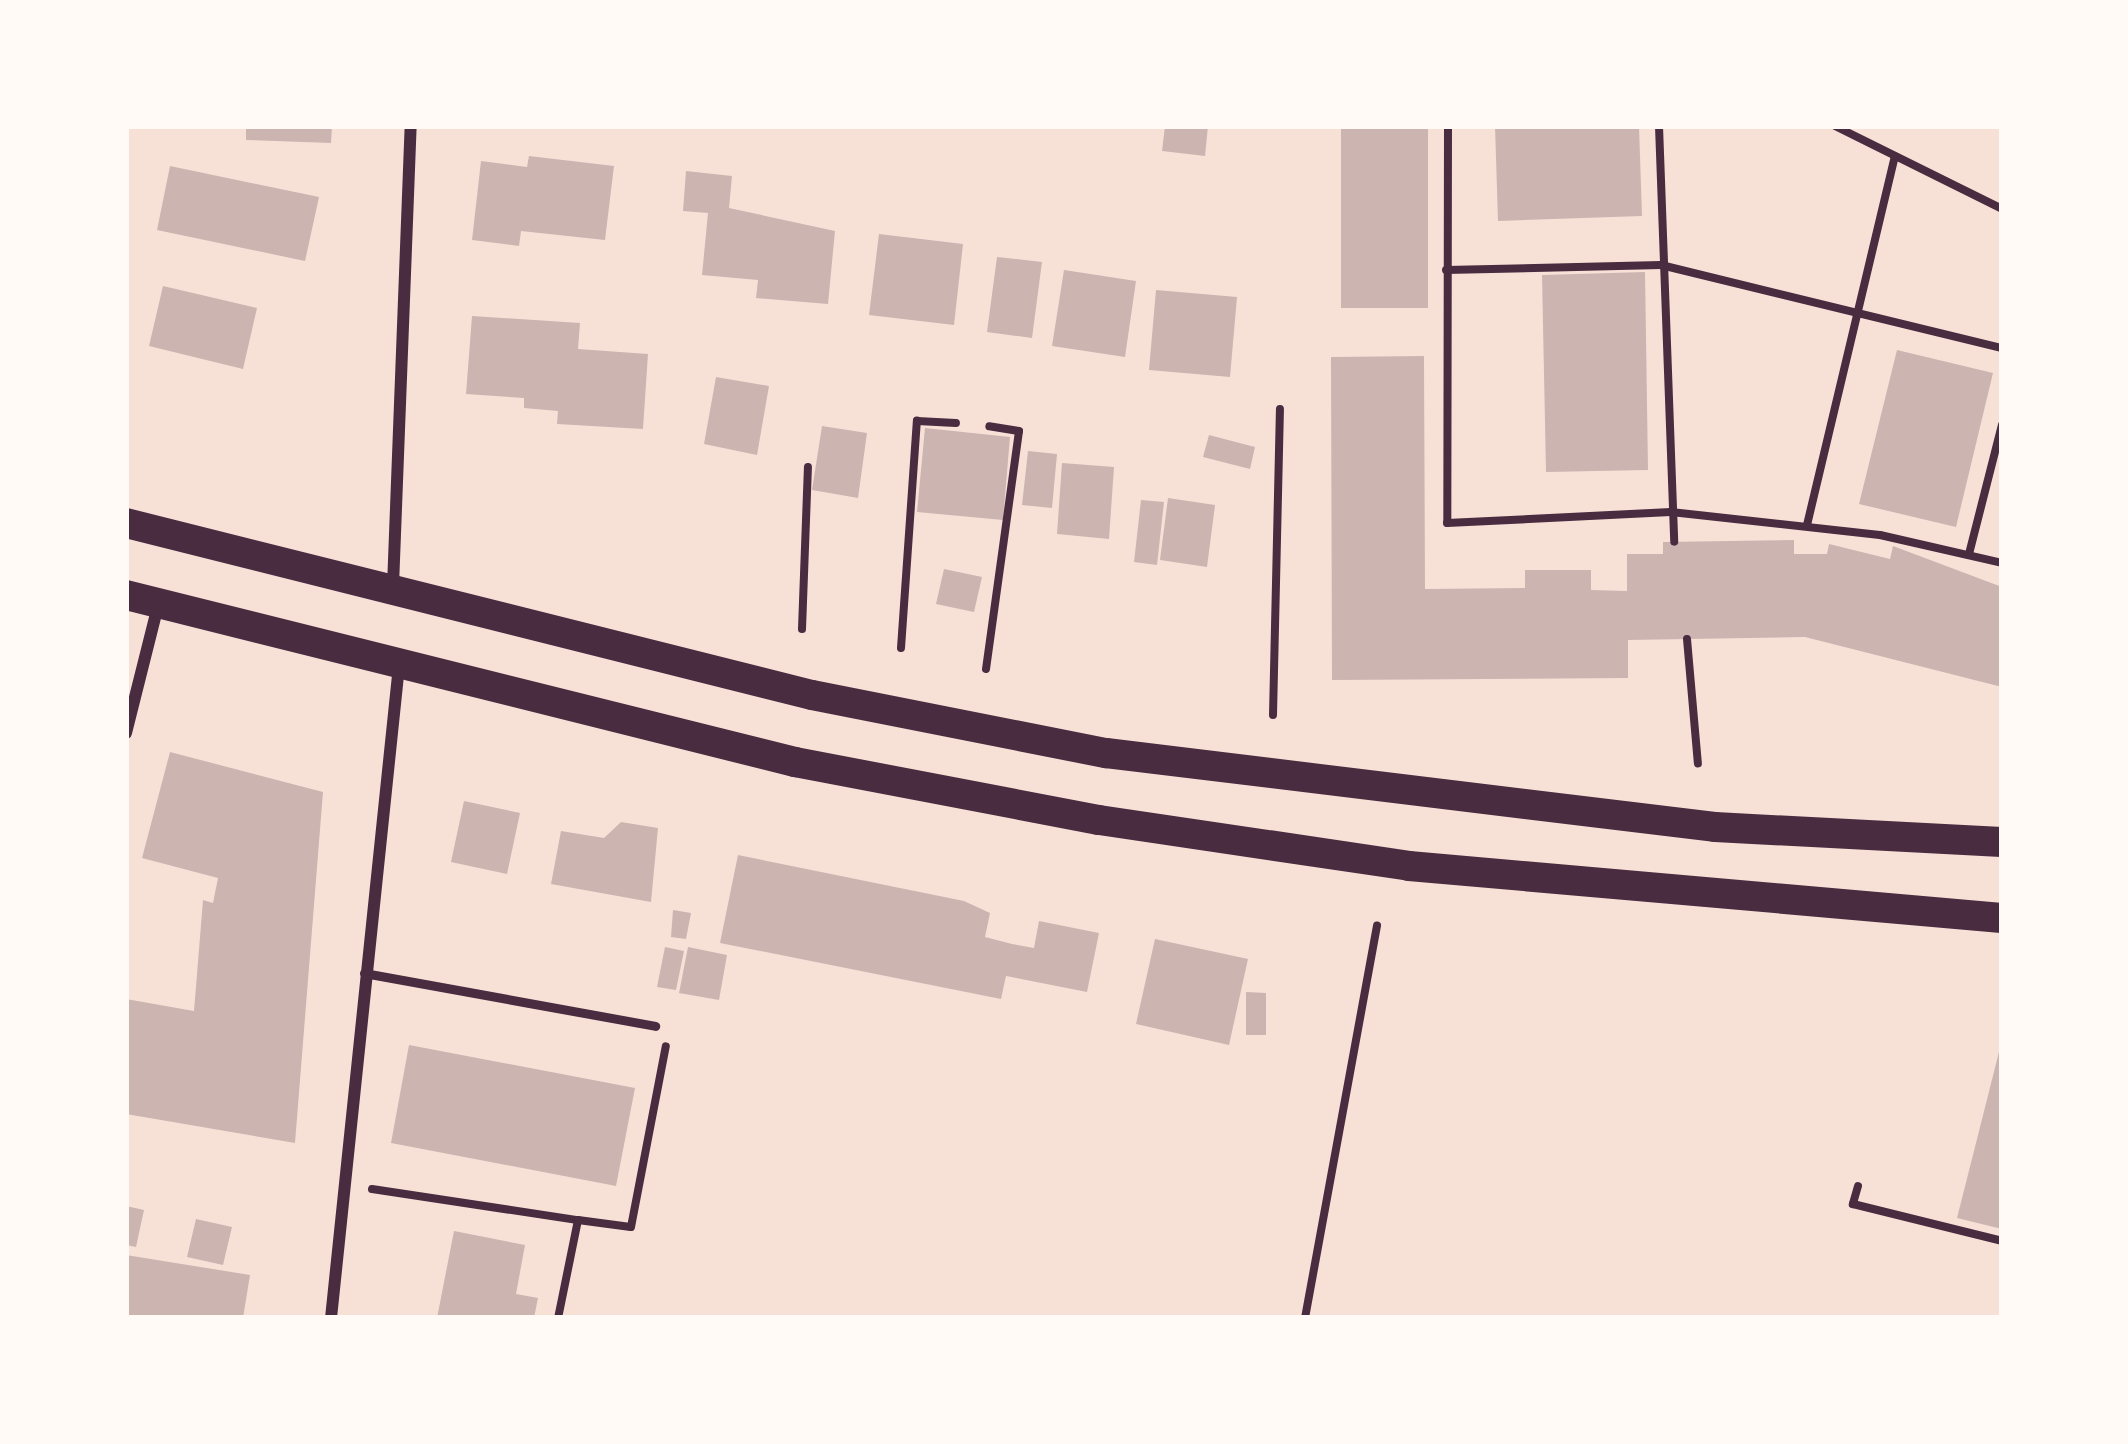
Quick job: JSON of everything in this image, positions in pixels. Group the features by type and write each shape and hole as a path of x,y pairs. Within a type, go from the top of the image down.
{"main road":[{"path":"126,524 812,695 1124,755 1715,827 2002,842"},
{"path":"126,596 795,762 1099,820 1456,871 2002,919"}],"street":[{"path":"393,590 411,126"},
{"path":"126,733 158,604"},
{"path":"331,1318 341,1184 399,666"}],"lane":[{"path":"364,973 656,1026"}],"path":[{"path":"1448,126 1448,524 1671,512 1807,525 2002,562"},
{"path":"1659,126 1674,542"},
{"path":"1835,126 2002,209"},
{"path":"1807,525 1895,156"},
{"path":"1446,270 1661,265 2002,348"},
{"path":"1273,715 1280,410"},
{"path":"901,648 917,422 956,423"},
{"path":"1969,554 2002,425"},
{"path":"986,670 1018,431 989,426"},
{"path":"802,629 808,467"},
{"path":"1687,639 1698,764"},
{"path":"1305,1318 1377,926"},
{"path":"341,1184 631,1227 669,1029 656,1026"},
{"path":"1858,1186 1853,1204 2002,1241"},
{"path":"558,1318 578,1220"}],"building":[{"path":"246,126 332,126 331,143 246,140"},
{"path":"1165,126 1208,126 1205,156 1162,151"},
{"path":"1341,126 1428,126 1428,308 1341,308"},
{"path":"1495,126 1639,126 1642,216 1498,221"},
{"path":"529,156 614,166 605,240 521,231 519,246 472,240 481,161 527,167"},
{"path":"170,166 319,197 305,261 157,230"},
{"path":"686,171 732,176 729,208 835,231 828,304 756,298 758,280 702,275 708,213 683,211"},
{"path":"879,234 963,244 954,325 869,315"},
{"path":"997,257 1042,262 1032,338 987,332"},
{"path":"1064,270 1136,281 1125,357 1052,346"},
{"path":"1645,272 1648,470 1546,472 1542,275"},
{"path":"163,286 257,308 243,369 149,346"},
{"path":"1156,290 1237,297 1230,377 1149,370"},
{"path":"472,316 580,323 578,349 648,354 643,429 557,424 558,411 524,408 524,398 466,394"},
{"path":"1897,350 1993,373 1956,527 1859,504"},
{"path":"1424,356 1425,589 1525,588 1525,570 1591,570 1591,590 1627,591 1627,554 1663,554 1663,542 1794,540 1794,554 1827,554 1829,544 1890,559 1893,546 2002,587 2002,687 1805,637 1628,640 1628,678 1332,680 1331,357"},
{"path":"716,377 769,386 757,455 704,444"},
{"path":"822,426 867,433 858,498 812,490"},
{"path":"925,428 1010,437 1003,520 917,512"},
{"path":"1209,435 1255,447 1250,469 1203,457"},
{"path":"1028,451 1057,454 1052,508 1022,505"},
{"path":"1062,463 1114,467 1109,539 1057,534"},
{"path":"1168,498 1215,505 1207,567 1160,560"},
{"path":"1141,500 1164,502 1157,565 1134,562"},
{"path":"944,569 982,577 974,612 936,604"},
{"path":"170,752 323,792 295,1143 126,1114 126,999 194,1011 203,900 213,903 218,878 142,858"},
{"path":"464,801 520,813 507,874 451,862"},
{"path":"621,822 658,828 651,902 551,884 561,831 604,838"},
{"path":"738,855 964,901 990,913 985,937 1012,944 1034,948 1039,921 1099,933 1087,992 1006,976 1001,999 720,943"},
{"path":"673,910 691,913 686,939 671,937"},
{"path":"1155,939 1248,959 1229,1045 1136,1024"},
{"path":"665,947 684,951 676,990 657,987"},
{"path":"688,947 727,955 719,1000 679,993"},
{"path":"1246,992 1266,993 1266,1035 1246,1035"},
{"path":"409,1045 635,1088 616,1186 391,1143"},
{"path":"2002,1048 2002,1229 1957,1218"},
{"path":"126,1206 144,1210 136,1247 126,1245"},
{"path":"196,1219 232,1227 223,1265 187,1257"},
{"path":"454,1231 525,1245 516,1294 538,1298 534,1318 437,1318"},
{"path":"126,1255 250,1275 243,1318 126,1318"}]}
